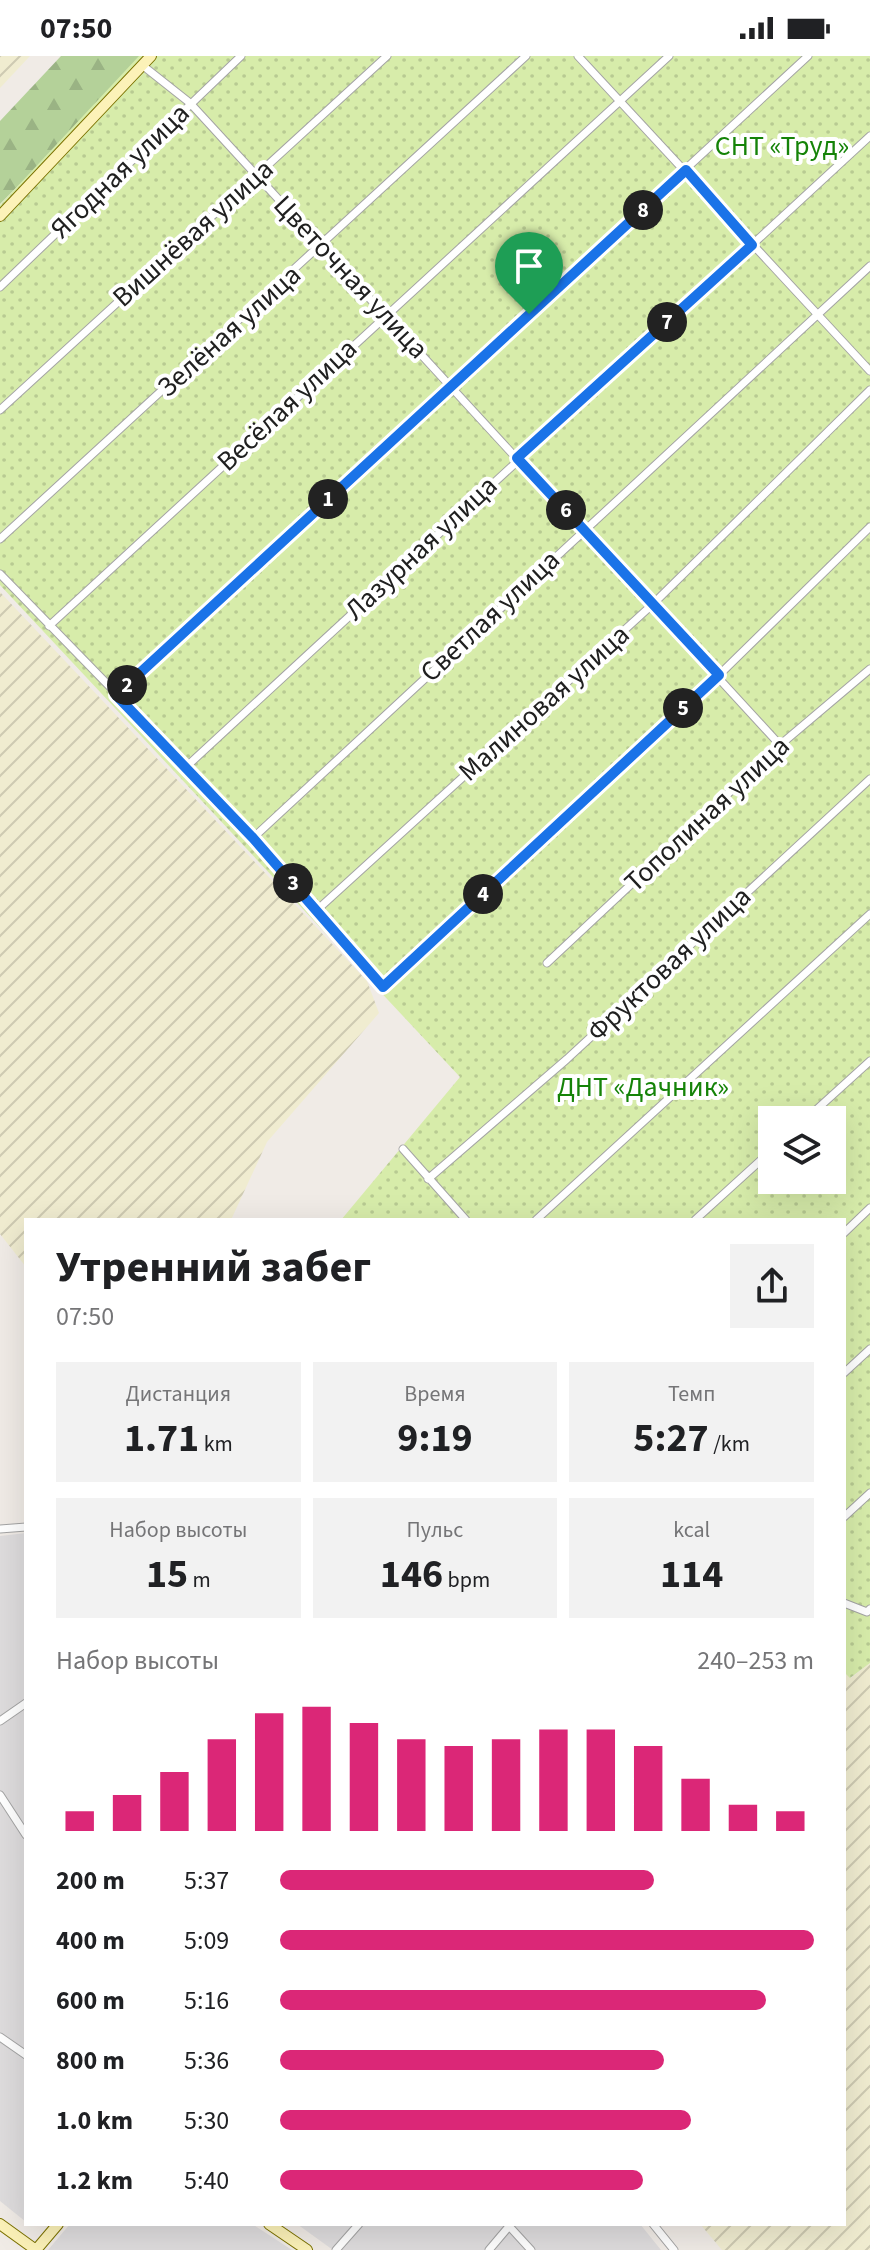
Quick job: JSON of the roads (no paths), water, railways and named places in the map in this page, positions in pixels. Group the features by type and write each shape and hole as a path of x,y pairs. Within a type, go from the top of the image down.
{"main road":[{"path":"0,216 151,56"},
{"path":"0,2224 36,2250 56,2226"},
{"path":"272,2226 307,2250"}],"street":[{"name":"Ягодная улица","path":"0,287 241,56"},
{"name":"Вишнёвая улица","path":"0,410 387,56"},
{"name":"Зелёная улица","path":"0,539 324,245 526,56"},
{"path":"578,56 870,371"},
{"name":"Весёлая улица","path":"49,626 669,56"},
{"path":"116,695 808,56"},
{"name":"Цветочная улица","path":"142,65 190,103 324,245 780,745"},
{"name":"Лазурная улица","path":"187,766 517,458 870,136"},
{"name":"Светлая улица","path":"253,838 870,266"},
{"name":"Малиновая улица","path":"317,910 653,604 870,390"},
{"path":"0,574 187,766 383,987 719,675 870,527"},
{"name":"Тополиная улица","path":"547,963 780,745 870,669"},
{"name":"Фруктовая улица","path":"428,1179 567,1059 870,779"},
{"path":"538,1218 870,914"},
{"path":"820,1106 870,1061"},
{"path":"403,1149 464,1218"},
{"path":"697,1218 758,1163"},
{"path":"846,1231 870,1208"},
{"path":"846,1371 870,1349"},
{"path":"846,1515 870,1493"},
{"path":"0,1529 24,1527"},
{"path":"846,1604 868,1610"},
{"path":"0,1721 24,1704"},
{"path":"0,1795 24,1832"},
{"path":"0,2037 24,2054"},
{"path":"336,2250 357,2226"},
{"path":"489,2250 509,2226"},
{"path":"511,2226 531,2250"},
{"path":"655,2226 674,2250"}],"park label":[{"name":"СНТ «Труд»","path":"782,146"},
{"name":"ДНТ «Дачник»","path":"643,1087"}]}
